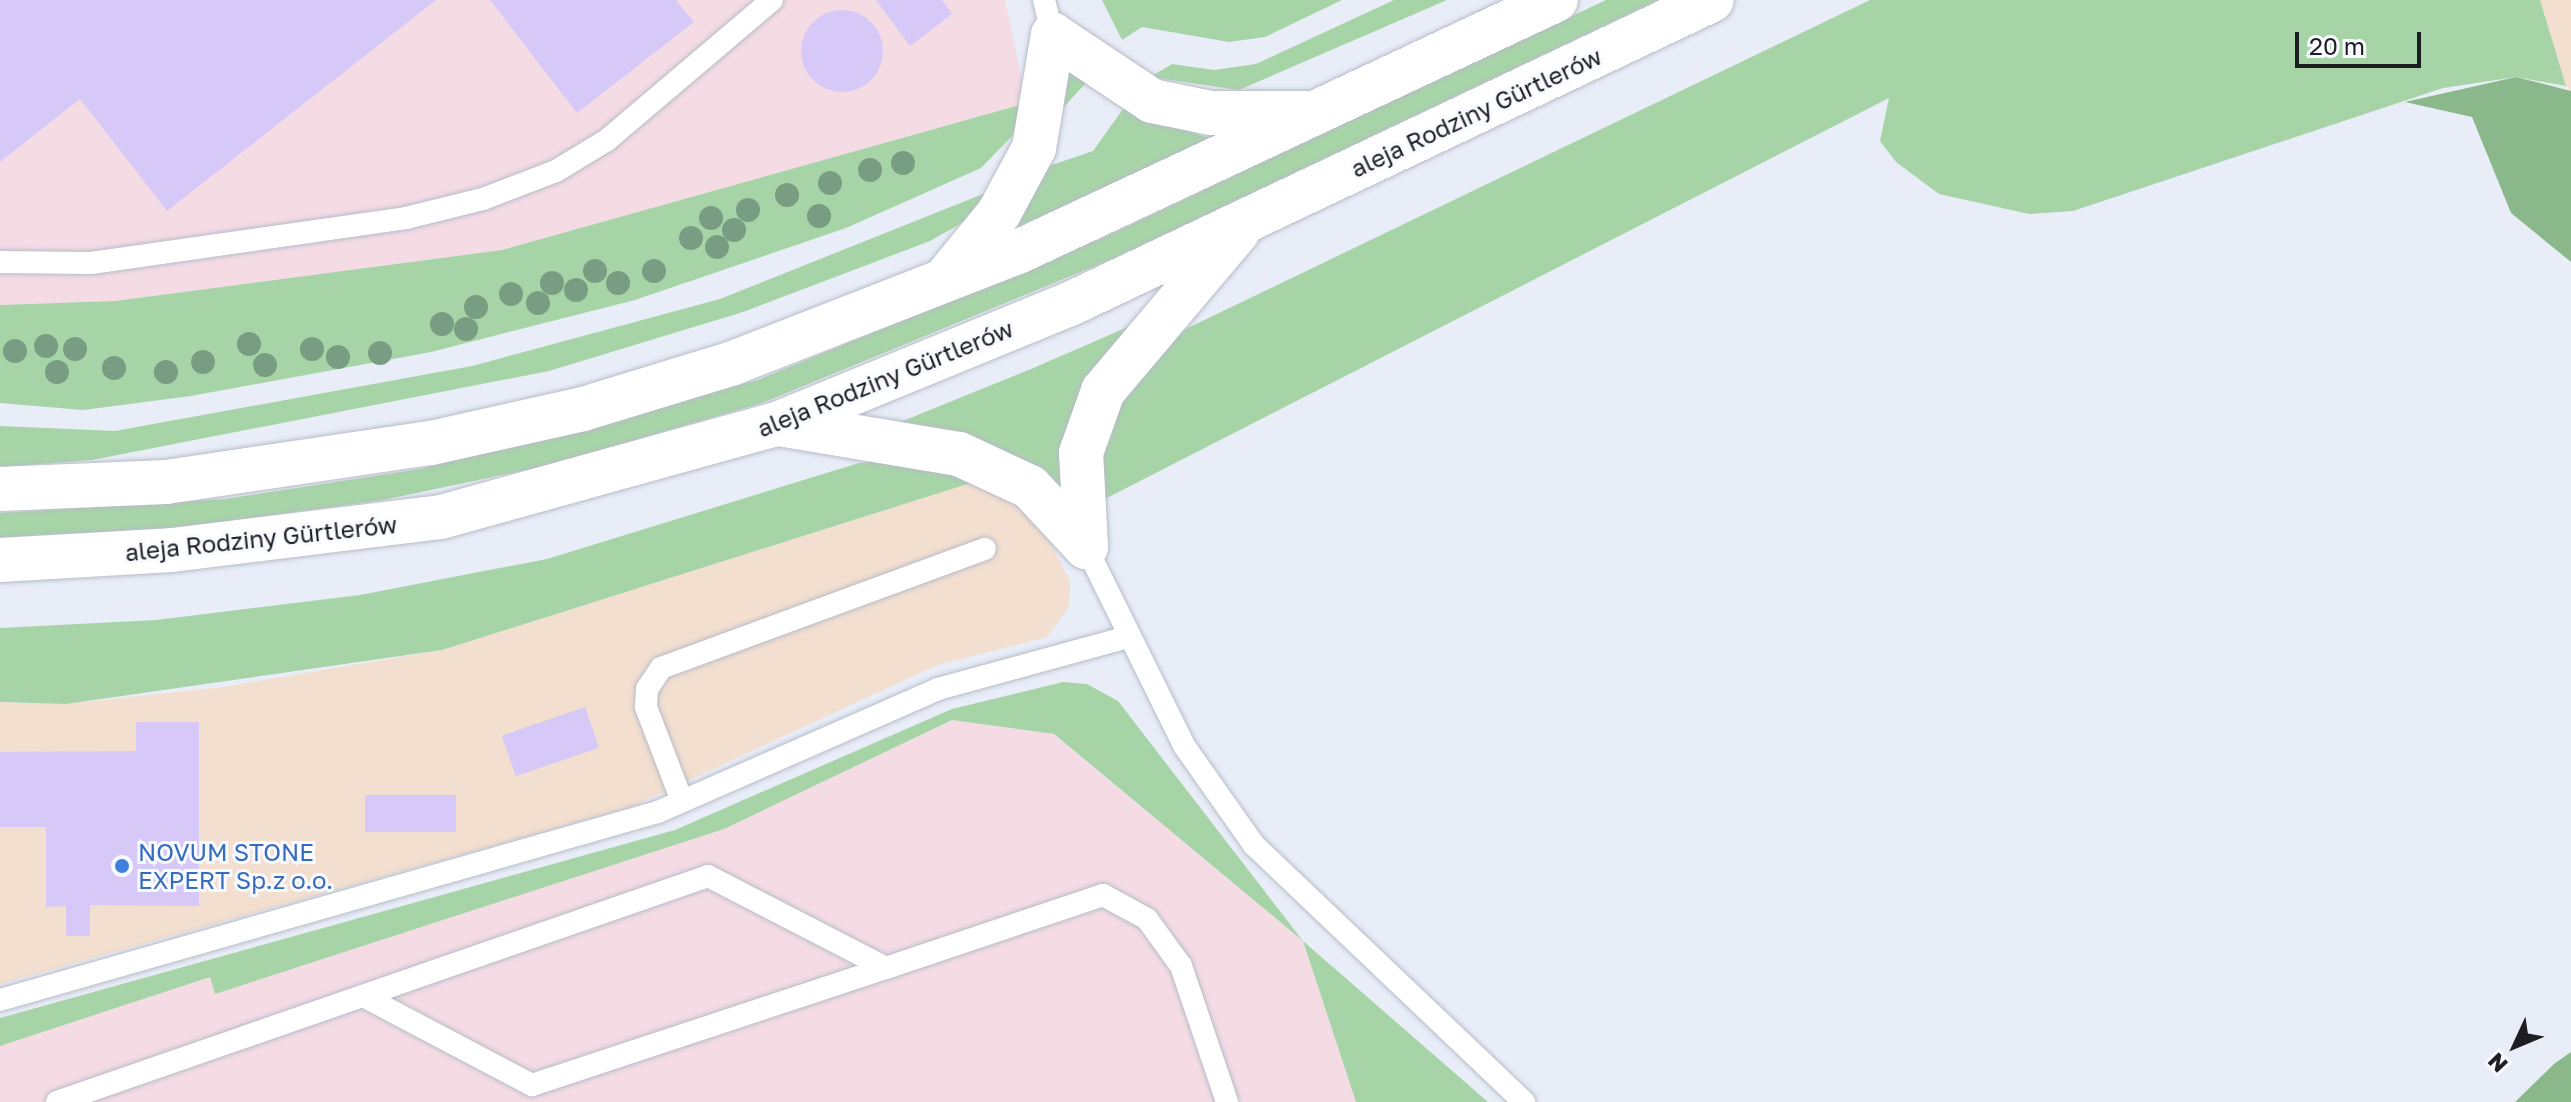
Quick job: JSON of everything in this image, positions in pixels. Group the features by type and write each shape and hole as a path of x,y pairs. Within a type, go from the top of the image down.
{"main road":[{"path":"0,489 166,482 446,439 583,409 733,363 939,286 1319,113 1556,0"},
{"name":"aleja Rodziny Gürtlerów","path":"0,560 172,550 441,517 777,424 1070,304 1712,0"},
{"path":"1049,18 1152,101 1211,113 1319,113"},
{"path":"939,286 999,213 1034,148 1049,18"},
{"path":"1086,547 1081,453 1103,391 1247,221"},
{"path":"777,424 959,454 1030,487 1086,547"}],"lane":[{"path":"0,262 91,263 406,218 483,199 556,171 607,140 772,0"},
{"path":"1086,547 1125,638 1185,747 1254,845 1524,1102"},
{"path":"682,801 646,707 647,689 661,668 985,549"},
{"path":"0,1000 682,801 938,689 1125,638"},
{"path":"57,1102 367,998 708,876 886,968"},
{"path":"367,998 532,1085 1103,895 1147,919 1181,966 1227,1102"}],"shaded area":[{"path":"0,0 1005,0 1027,103 502,250 115,301 0,305"},
{"path":"2540,0 2571,0 2571,91 2566,86"},
{"path":"977,481 1018,503 1043,528 1070,581 1069,606 1047,637 937,665 631,807 0,984 0,702 66,704 223,687 442,650"},
{"path":"952,720 1053,734 1303,941 1356,1102 0,1102 0,1046 210,976 216,993 723,829"}],"green space":[{"path":"1102,0 1342,0 1265,37 1229,42 1142,27 1122,40"},
{"path":"1394,0 1447,0 1239,90 1150,77 1172,64 1214,70 1256,64"},
{"path":"1606,0 1658,0 1117,257 762,403 545,466 383,500 186,527 0,538 0,513 225,499 420,469 758,380 1107,236"},
{"path":"1870,0 2540,0 2566,86 2516,77 2443,88 2073,211 2029,214 1939,194 1896,162 1880,141 1889,98 1099,502 1104,440 1122,392 1171,336"},
{"path":"1062,52 1088,81 1059,112"},
{"path":"2516,77 2571,91 2571,262 2511,213 2472,117 2405,102"},
{"path":"1027,103 1021,127 981,168 846,228 635,300 431,352 191,396 83,410 0,403 0,305 115,301 502,250"},
{"path":"1123,109 1209,138 1009,231 1043,168 1093,151"},
{"path":"988,192 967,220 930,241 743,312 549,371 92,460 0,467 0,426 115,431 472,366 720,299"},
{"path":"1137,323 1065,490 898,423 1031,369"},
{"path":"916,458 977,481 442,650 66,704 0,702 0,628 156,620 360,595 547,559 859,463"},
{"path":"1063,682 1087,684 1118,701 1303,941 1054,734 952,720 724,829 215,994 210,977 0,1046 0,1018 675,830 952,709"},
{"path":"1303,941 1488,1102 1356,1102"},
{"path":"2571,1052 2571,1102 2515,1102 2554,1064"}],"building":[{"path":"0,0 436,0 167,211 80,99 0,162"},
{"path":"490,0 676,0 694,22 577,113"},
{"path":"876,0 942,0 952,14 910,46"},
{"path":"842,10 858,13 871,22 880,35 883,51 880,67 871,80 858,89 842,92 826,89 813,80 804,67 801,51 804,35 813,22 826,13"},
{"path":"585,707 599,748 516,776 502,736"},
{"name":"NOVUM STONE EXPERT Sp.z o.o.","path":"136,722 199,722 199,906 90,905 90,936 66,936 66,906 46,907 46,827 0,827 0,752 136,751"},
{"path":"365,795 456,795 456,832 365,832"}],"place":[{"name":"NOVUM STONE EXPERT Sp.z o.o.","path":"122,866"}]}
